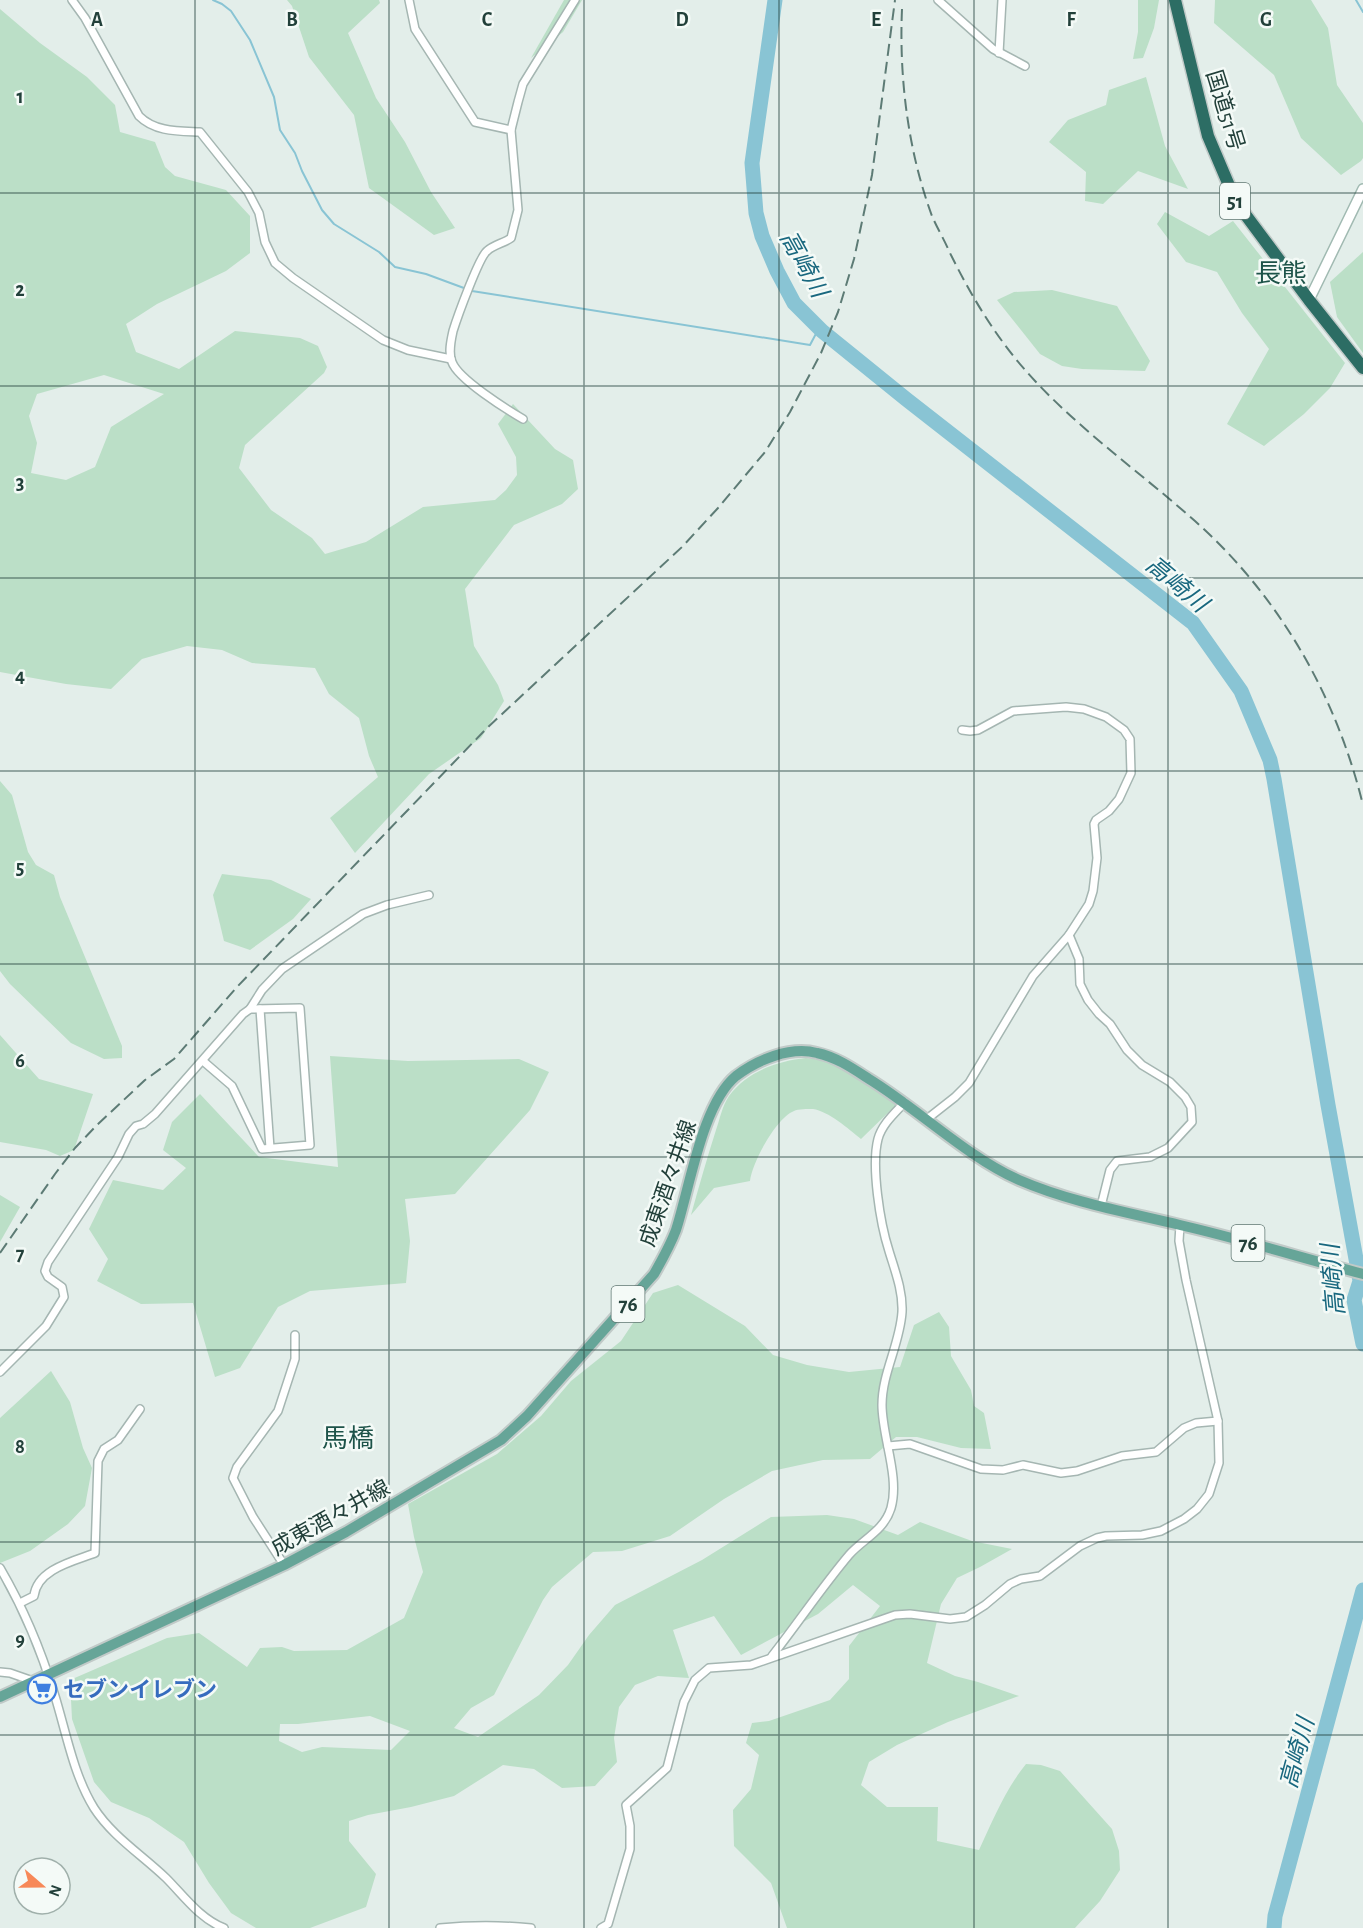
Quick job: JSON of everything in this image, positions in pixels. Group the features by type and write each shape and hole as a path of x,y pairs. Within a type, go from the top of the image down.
{"highway":[{"name":"国道51号","path":"1175,0 1208,135 1236,202 1363,368"}],"main road":[{"name":"成東酒々井線","path":"0,1697 284,1565 364,1521 501,1440 526,1416 654,1274 676,1231 710,1117 727,1084 751,1066 785,1053 814,1052 849,1066 905,1102 977,1155 1017,1179 1101,1206 1363,1274"}],"street":[{"path":"72,0 85,18 139,116 147,124 162,129 200,132 248,192 259,213 265,242 275,263 383,340 408,350 451,359"},
{"path":"409,0 415,29 475,122 511,130"},
{"path":"523,419 462,376 452,363 450,352 453,332 486,251 511,238 518,210 511,130 522,84 575,0"},
{"path":"938,0 999,53 1024,66"},
{"path":"999,53 1002,0"},
{"path":"1309,300 1363,189"},
{"path":"927,1119 969,1083 1033,976 1069,935 1089,904 1097,858 1094,824 1119,799 1131,773 1130,740 1124,730 1106,717 1084,709 1066,707 1013,711 978,730 962,730"},
{"path":"0,1372 46,1326 64,1298 62,1287 48,1277 45,1271 48,1262 136,1126 143,1124 155,1114 243,1014 250,1009 262,990 282,969 363,914 387,905 429,895"},
{"path":"1069,935 1079,959 1080,984 1088,1000 1110,1024 1127,1050 1142,1065 1170,1082 1185,1097 1191,1107 1191,1122 1168,1148 1150,1157 1117,1161 1110,1170 1101,1206"},
{"path":"203,1060 232,1086 262,1149 310,1146 300,1008 250,1009"},
{"path":"260,1009 270,1148"},
{"path":"771,1657 851,1553 877,1532 891,1507 893,1487 882,1406 890,1358 900,1328 902,1292 886,1242 875,1173 878,1138 885,1125 905,1102"},
{"path":"601,1928 608,1924 630,1849 630,1826 626,1805 667,1768 684,1702 695,1680 709,1668 751,1665 895,1615 910,1614 950,1619 966,1617 985,1605 1010,1584 1021,1579 1040,1576 1088,1542 1106,1536 1142,1535 1161,1531 1185,1519 1197,1509 1209,1494 1218,1471 1218,1421 1186,1280 1179,1241 1180,1225"},
{"path":"284,1565 252,1517 233,1478 237,1467 278,1411 295,1359 295,1335"},
{"path":"20,1603 34,1596 35,1587 48,1573 95,1553 98,1461 104,1449 118,1440 140,1409"},
{"path":"888,1446 910,1444 981,1469 1003,1470 1023,1466 1061,1473 1077,1471 1122,1456 1156,1452 1184,1428 1196,1423 1218,1421"},
{"path":"0,1568 29,1622 48,1674 77,1769 93,1806 102,1820 202,1915 215,1925 224,1928"},
{"path":"0,1672 33,1681"},
{"path":"440,1928 491,1925 531,1928"}],"green space":[{"path":"287,0 379,0 380,3 348,33 376,98 405,142 431,192 455,228 434,235 369,188 354,115 309,57 292,6"},
{"path":"564,0 582,0 563,32 531,58"},
{"path":"1138,0 1159,0 1154,28 1143,58 1133,59 1138,32"},
{"path":"1215,0 1311,0 1328,28 1337,85 1363,123 1363,158 1361,161 1341,175 1301,138 1274,75 1214,23"},
{"path":"0,9 40,43 87,77 115,105 120,132 155,142 165,167 175,176 226,190 250,216 250,253 226,271 157,304 126,324 136,352 179,369 235,331 300,338 318,346 327,367 324,373 245,445 239,468 271,510 312,538 325,554 366,542 423,507 495,500 517,475 516,457 498,424 513,404 555,449 573,460 578,489 562,504 514,525 465,589 474,646 498,685 504,701 481,738 429,774 355,853 330,818 378,777 369,756 359,718 329,694 315,668 252,663 222,650 187,646 142,659 111,689 66,684 0,672","holes":["104,375 164,394 111,427 95,467 66,480 31,473 37,443 29,416 37,394"]},
{"path":"1146,77 1165,146 1188,189 1138,171 1103,204 1085,201 1086,172 1049,142 1068,120 1106,105 1109,90"},
{"path":"1165,212 1209,236 1233,221 1345,363 1330,388 1304,414 1264,446 1227,424 1269,349 1242,313 1217,272 1186,262 1157,224"},
{"path":"1363,252 1363,353 1337,317 1330,282"},
{"path":"1052,290 1117,306 1150,361 1145,371 1062,366 1040,354 997,300 1014,292"},
{"path":"0,781 12,795 28,852 36,865 54,875 60,897 122,1046 122,1058 104,1059 71,1043 10,984 0,971"},
{"path":"222,874 271,880 311,899 293,919 250,950 224,941 213,895"},
{"path":"0,1035 39,1079 93,1094 74,1150 60,1156 46,1150 0,1142"},
{"path":"330,1056 408,1061 519,1059 549,1072 530,1110 455,1194 405,1199 410,1241 406,1283 310,1291 278,1307 240,1368 215,1377 193,1303 141,1304 97,1281 108,1259 89,1229 113,1180 163,1190 186,1168 163,1150 172,1122 200,1094 259,1157 338,1167"},
{"path":"806,1058 843,1068 899,1102 861,1139 819,1110 794,1111 780,1122 766,1142 755,1163 750,1181 714,1188 691,1215 721,1113 729,1096 745,1080 764,1069"},
{"path":"0,1195 20,1207 0,1242"},
{"path":"678,1285 745,1326 773,1355 807,1365 849,1372 900,1367 914,1325 939,1312 949,1327 951,1356 971,1390 974,1406 984,1413 991,1449 961,1448 917,1437 896,1437 870,1459 823,1460 772,1471 724,1499 670,1536 622,1551 593,1552 552,1587 543,1600 494,1695 471,1708 454,1728 478,1737 539,1695 568,1665 589,1635 615,1605 702,1560 771,1517 827,1515 854,1519 898,1535 920,1522 972,1541 1012,1549 957,1578 941,1604 927,1663 955,1676 1019,1696 948,1722 897,1745 869,1762 861,1785 887,1807 938,1807 937,1841 979,1850 994,1816 1026,1764 1041,1765 1060,1771 1112,1829 1119,1851 1120,1870 1100,1901 1075,1928 787,1928 771,1883 734,1846 733,1810 751,1789 759,1755 746,1743 752,1723 769,1721 830,1700 849,1679 849,1646 880,1606 853,1585 818,1614 741,1655 714,1616 673,1630 689,1678 658,1676 635,1685 619,1707 614,1738 617,1762 595,1786 562,1788 534,1769 503,1765 454,1796 349,1821 349,1841 376,1874 366,1907 310,1928 256,1928 231,1913 184,1842 149,1818 111,1802 94,1782 72,1719 70,1680 167,1638 199,1633 247,1667 260,1648 282,1647 294,1651 347,1650 404,1618 423,1572 408,1504 497,1454 541,1416 571,1381 621,1341 653,1293","holes":["370,1716 410,1731 391,1750 322,1747 302,1752 279,1741 280,1724"]},
{"path":"51,1371 70,1402 83,1448 92,1468 85,1506 68,1524 30,1551 0,1563 0,1418"}],"waterway":[{"path":"213,0 231,11 250,40 274,97 280,130 295,153 322,210 334,224 379,252 395,267 426,274 472,291 810,345 819,328"},
{"name":"高崎川","path":"775,0 752,163 756,213 762,236 794,303 822,331 906,399 1193,623 1241,691 1270,760 1274,779 1328,1105 1360,1281 1354,1300 1363,1344"},
{"path":"1356,0 1363,12"},
{"name":"高崎川","path":"1274,1928 1275,1916 1363,1590"}],"railway":[{"path":"0,1253 75,1148 145,1080 174,1059 237,987 487,728 682,547 765,452 790,412 821,353 838,312 854,259 872,175 895,0"},
{"path":"902,9 904,88 917,166 932,216 977,303 1010,352 1054,401 1195,521 1253,582 1278,615 1320,687 1337,725 1363,805"}],"place":[{"name":"セブンイレブン","path":"42,1689"}],"district":[{"name":"長熊","path":"1281,273"},
{"name":"馬橋","path":"348,1438"}]}
